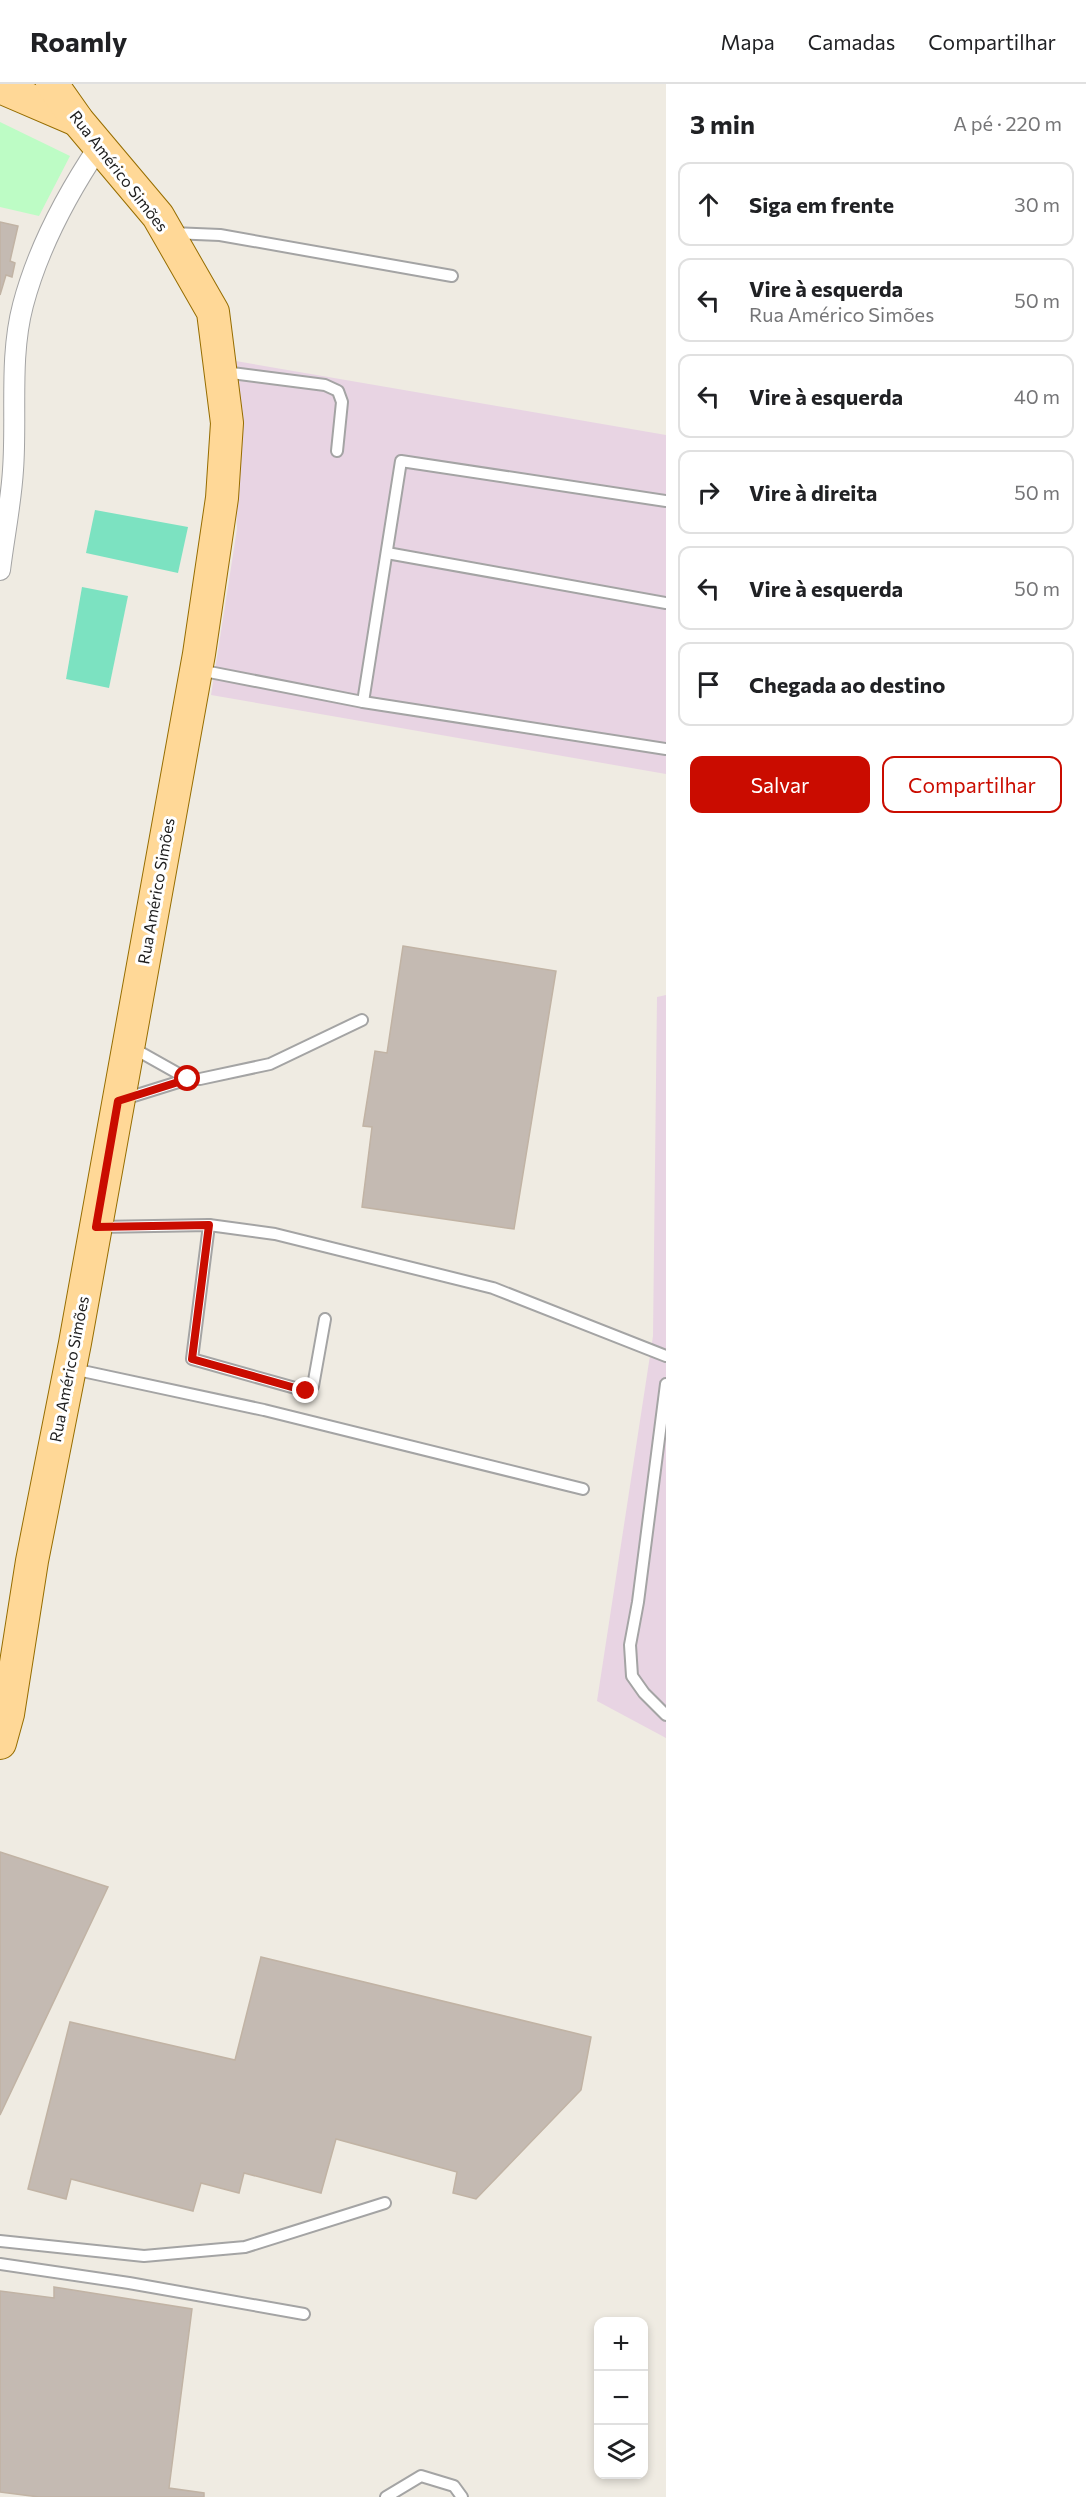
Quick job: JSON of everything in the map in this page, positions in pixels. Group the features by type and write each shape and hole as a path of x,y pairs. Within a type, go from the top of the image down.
{"main road":[{"name":"Rua Américo Simões","path":"0,1743 196,670 222,498 226,423 213,312 158,216 78,121 52,84"},
{"path":"0,87 78,121"}],"street":[{"path":"0,570 13,471 16,353 22,306 40,257 68,196 100,145"}],"lane":[{"path":"169,233 220,235 452,276"},
{"path":"221,372 325,385 338,391 342,402 337,451"},
{"path":"363,702 401,461 666,501"},
{"path":"387,553 666,603"},
{"path":"196,670 363,702 666,749"},
{"path":"118,1101 188,1079 243,1072 270,1064 362,1020"},
{"path":"128,1046 188,1079"},
{"path":"96,1227 209,1225 275,1234 493,1288 666,1356"},
{"path":"209,1225 192,1359 306,1391 313,1386 325,1318"},
{"path":"70,1369 264,1410 583,1489"},
{"path":"666,1384 638,1602 630,1645 632,1677 666,1715"},
{"path":"0,2241 144,2256 245,2247 385,2203"},
{"path":"0,2264 129,2283 304,2314"},
{"path":"386,2497 421,2476 454,2486 462,2497"}],"shaded area":[{"path":"230,360 666,435 666,774 211,695 237,529"},
{"path":"666,995 666,1738 597,1701 653,1336 657,997"}],"green space":[{"path":"0,122 70,156 39,216 0,207"},
{"path":"95,510 188,527 178,573 86,553"},
{"path":"82,587 128,596 109,688 66,679"}],"building":[{"path":"0,222 18,226 10,261 15,263 12,277 6,275 0,295"},
{"path":"403,946 556,971 514,1229 362,1207 372,1127 363,1126 375,1051 387,1053"},
{"path":"0,1852 108,1887 0,2115"},
{"path":"261,1957 591,2037 581,2090 476,2199 453,2193 457,2172 336,2139 321,2193 244,2173 239,2193 201,2183 193,2211 71,2179 66,2199 28,2189 70,2022 235,2060"},
{"path":"54,2287 192,2309 169,2488 204,2493 204,2497 39,2497 0,2492 0,2291 54,2298"}],"route":[{"path":"188,1079 118,1101 96,1227 165,1228 209,1225 192,1359 306,1391"}]}
